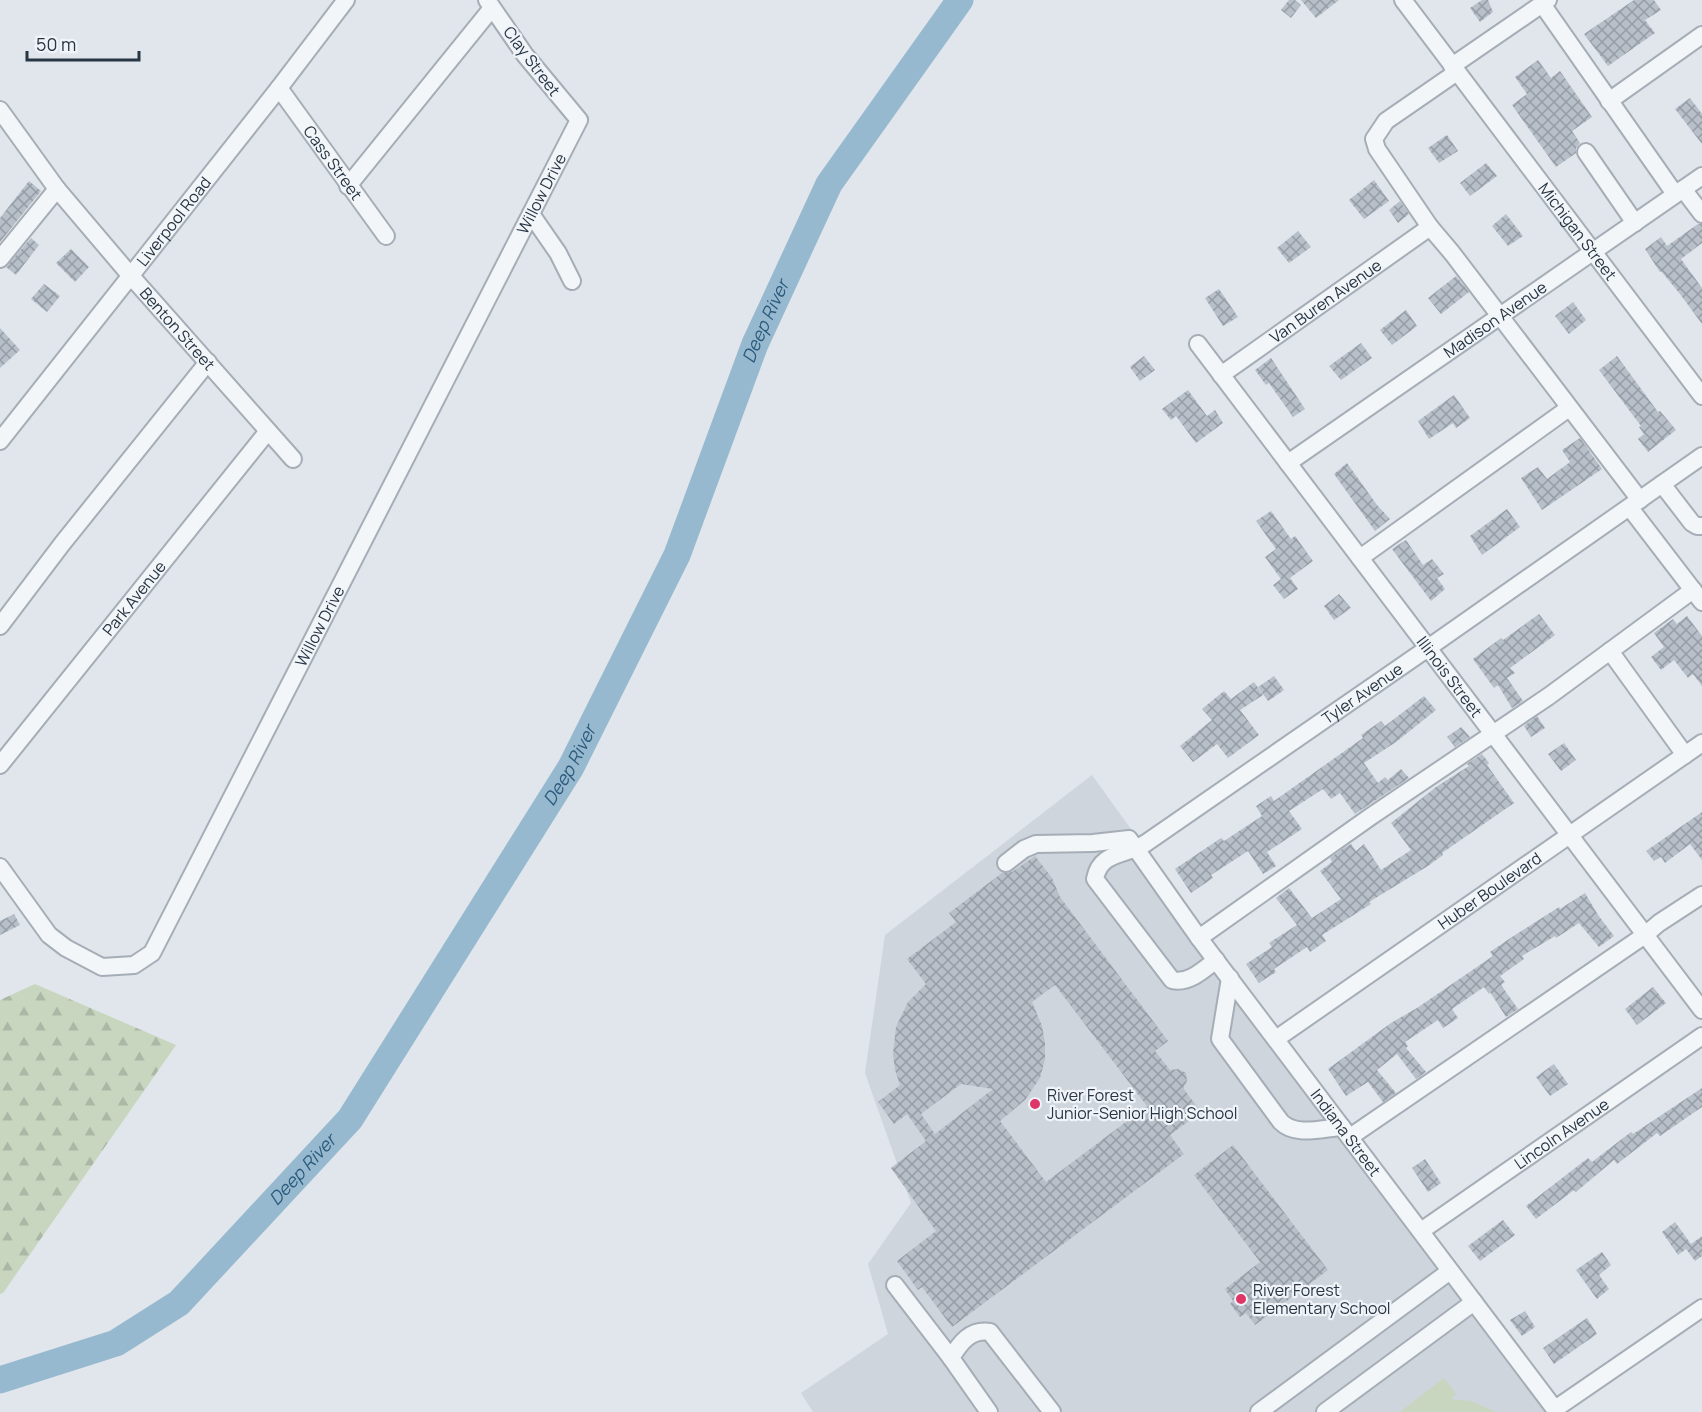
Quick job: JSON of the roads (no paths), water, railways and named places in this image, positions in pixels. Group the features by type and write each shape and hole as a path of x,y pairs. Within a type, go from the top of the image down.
{"street":[{"name":"Liverpool Road","path":"0,441 346,0"},
{"name":"Michigan Street","path":"1403,0 1702,396"},
{"path":"1199,938 1610,651 1699,598 1569,408 1452,253 1430,228 1377,149 1374,139 1386,121 1545,2 1609,101 1679,192 1702,214"},
{"path":"348,186 490,4"},
{"name":"Clay Street","path":"490,4 525,55 579,120"},
{"path":"1609,101 1702,35"},
{"name":"Cass Street","path":"279,88 386,236"},
{"name":"Benton Street","path":"0,110 57,189 293,459"},
{"name":"Willow Drive","path":"0,867 49,935 66,948 102,967 134,965 152,954 579,120"},
{"path":"1586,152 1635,223"},
{"name":"Madison Avenue","path":"1288,463 1702,176"},
{"path":"0,259 57,189"},
{"path":"531,214 558,253 572,281"},
{"name":"Van Buren Avenue","path":"1221,375 1430,228"},
{"name":"Illinois Street","path":"1198,344 1702,1010"},
{"path":"0,626 62,544 208,362"},
{"path":"1360,558 1569,408"},
{"name":"Park Avenue","path":"0,765 268,431"},
{"name":"Tyler Avenue","path":"1216,960 1190,978 1181,982 1172,980 1095,879 1099,866 1109,858 1137,849 1702,456"},
{"path":"1662,484 1692,523 1702,526"},
{"path":"1610,651 1685,755"},
{"name":"Huber Boulevard","path":"1276,1040 1702,743"},
{"path":"1006,863 1024,849 1036,844 1093,843 1129,839 1137,849"},
{"name":"Indiana Street","path":"1137,849 1199,938 1556,1411"},
{"path":"1230,978 1220,1039 1281,1122 1299,1130 1346,1132 1702,895"},
{"name":"Lincoln Avenue","path":"1421,1231 1702,1036"},
{"path":"1259,1412 1450,1271"},
{"path":"895,1285 989,1412"},
{"path":"1325,1412 1474,1302"},
{"path":"1556,1411 1702,1308"},
{"path":"951,1358 958,1346 970,1334 981,1330 990,1332 1052,1412"}],"waterway":[{"name":"Deep River","path":"0,1380 116,1343 179,1303 350,1119 571,767 677,555 755,344 829,184 960,0"}],"place":[{"name":"River Forest Junior-Senior High School","path":"1035,1104"},
{"name":"River Forest Elementary School","path":"1241,1299"}]}
